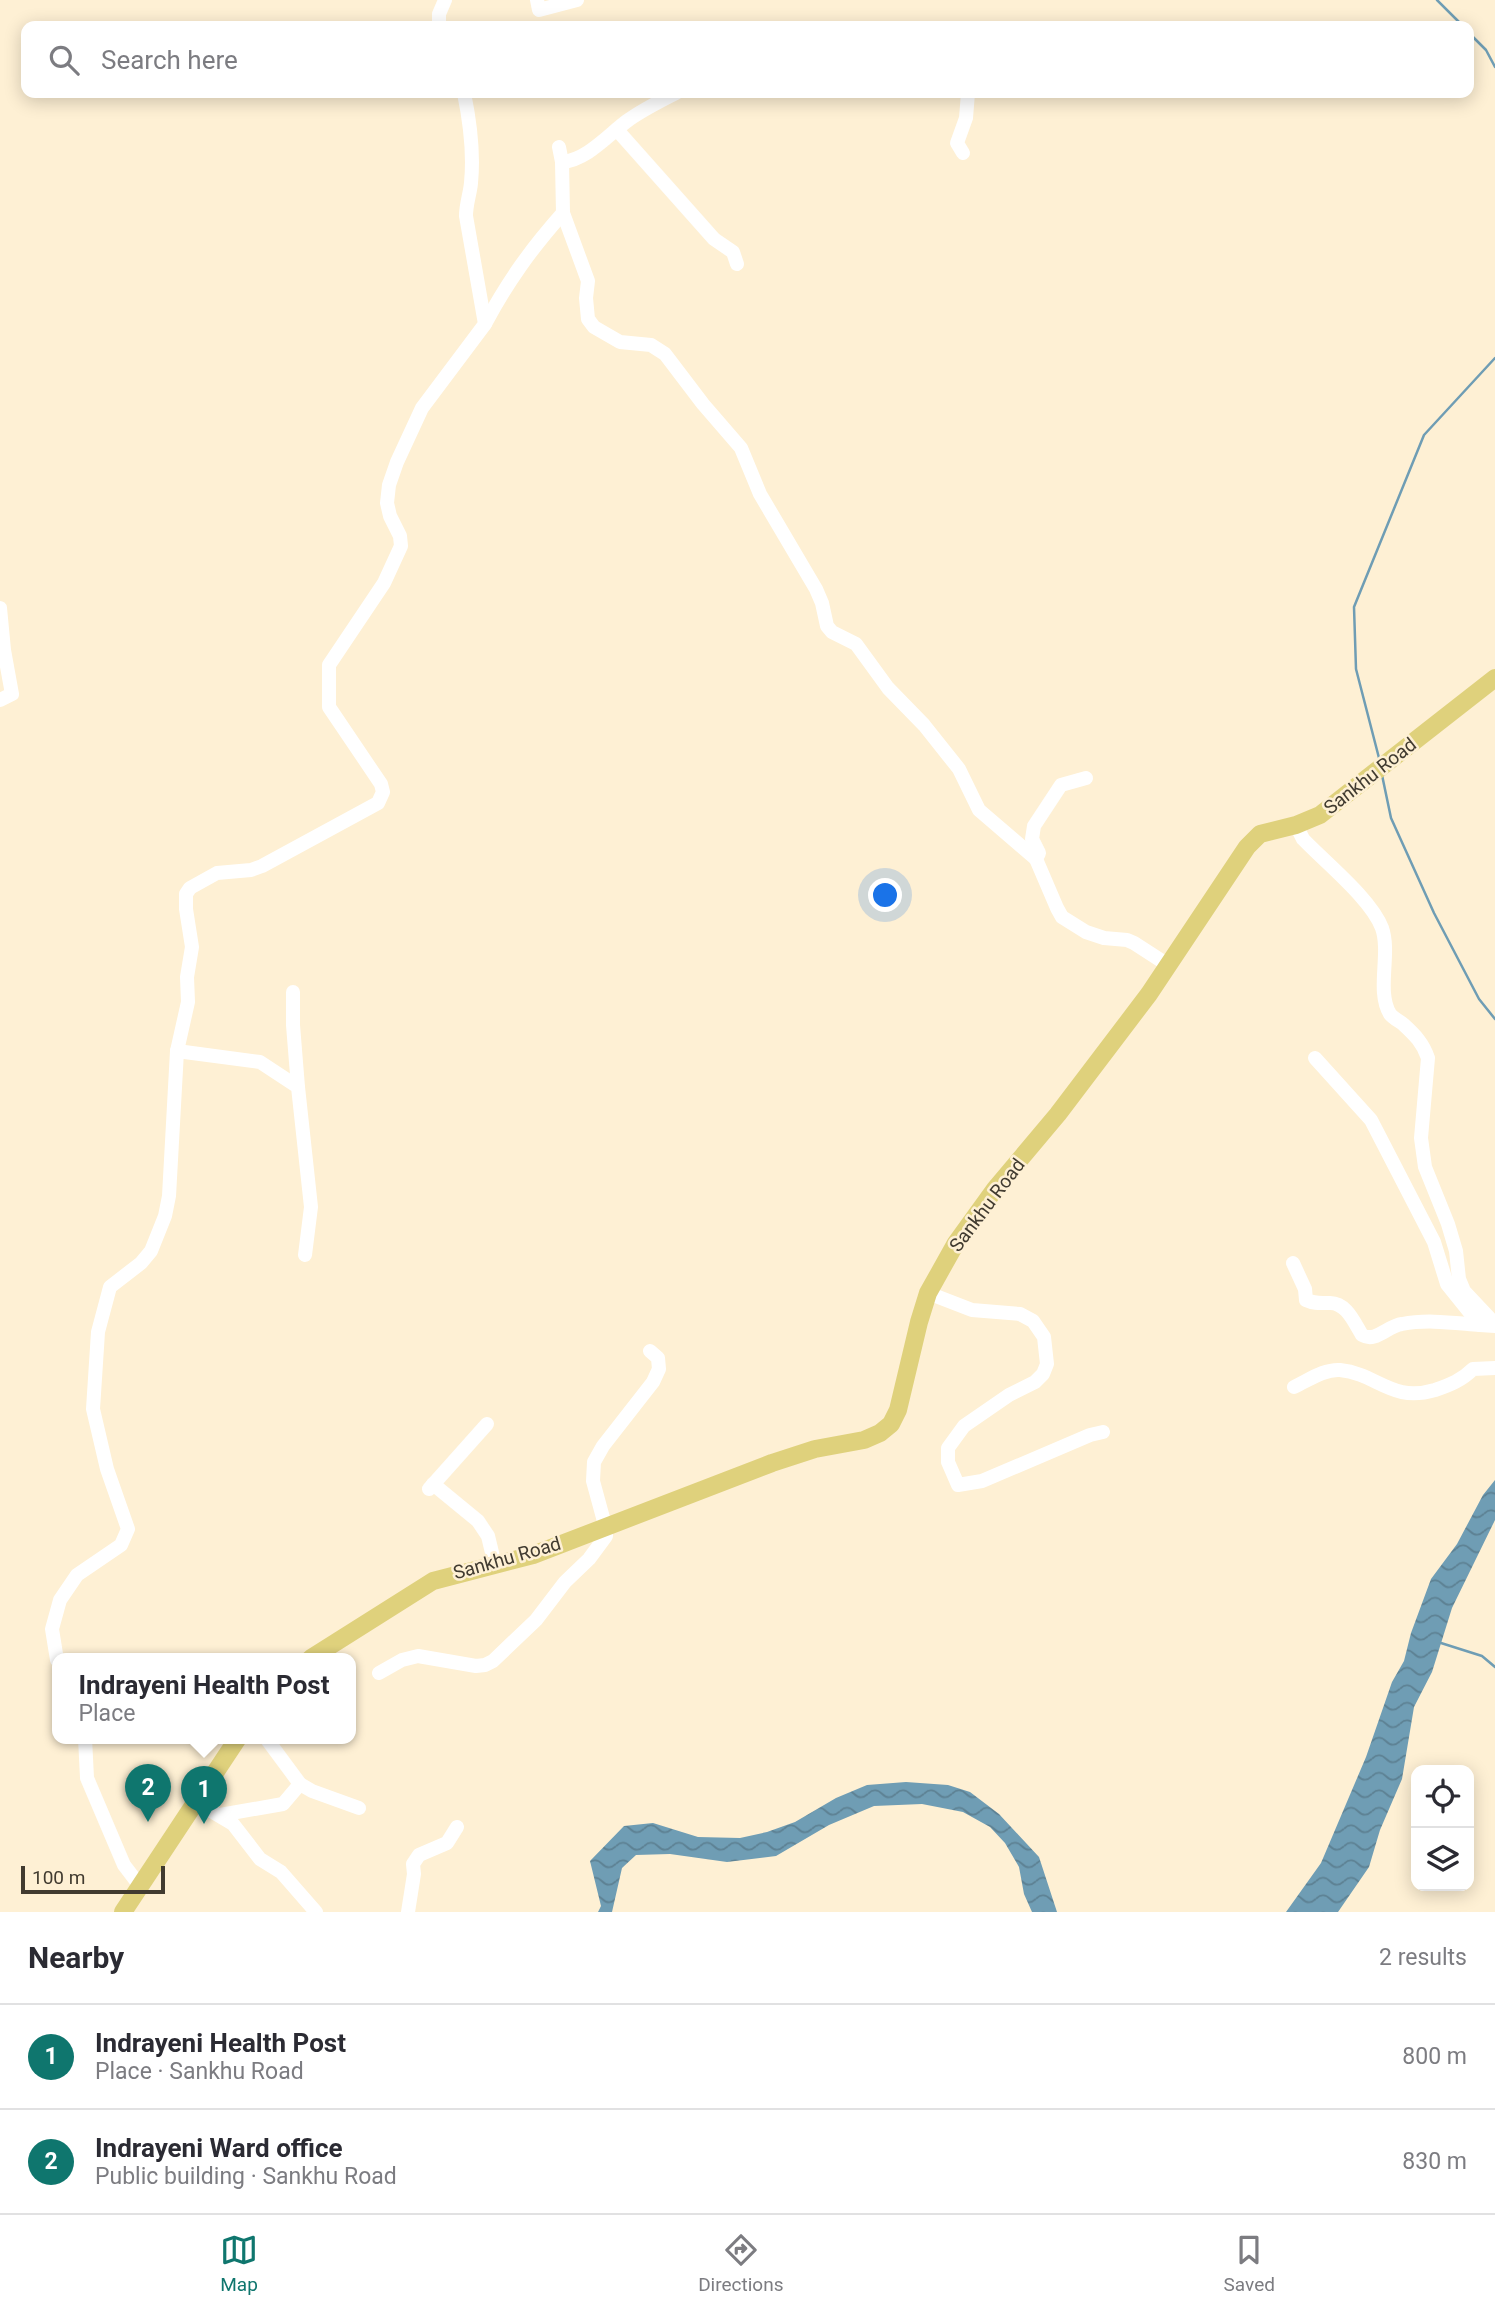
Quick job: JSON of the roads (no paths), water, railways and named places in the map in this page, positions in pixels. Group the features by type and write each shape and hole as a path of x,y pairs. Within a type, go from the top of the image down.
{"main road":[{"name":"Sankhu Road","path":"318,1653 433,1581 533,1555 605,1525 772,1463 815,1449 864,1440 880,1433 891,1424 898,1410 928,1293 970,1221 1058,1114 1168,965 1254,839 1268,831 1296,825 1320,815 1495,678"},
{"path":"123,1912 234,1744"}],"street":[{"path":"439,21 445,0"},
{"path":"537,0 539,10 578,0"},
{"path":"465,98 472,164 466,216 485,324"},
{"path":"667,98 626,122 618,131 572,161 560,154 563,213 588,281 588,318 594,327 620,342 651,345 665,354 741,448 760,494 816,589 827,626 832,632 856,644 888,688 924,725 959,769 979,810 1036,859 1057,908 1070,923 1104,938 1127,940 1168,965"},
{"path":"963,153 957,143 966,118 968,98"},
{"path":"618,131 714,239 733,252 737,264"},
{"path":"56,1653 52,1629 60,1600 77,1575 121,1545 128,1529 107,1469 93,1409 99,1332 110,1287 141,1263 151,1251 165,1216 169,1196 177,1051 188,1002 187,977 191,947 186,894 190,888 217,873 251,870 262,866 378,803 383,792 381,784 329,707 329,665 394,567 401,546 400,536 387,503 389,485 422,408 485,324 507,283 533,247 563,213"},
{"path":"0,608 12,694 0,700"},
{"path":"1036,859 1039,853 1031,834 1034,826 1060,785 1086,778"},
{"path":"1296,825 1303,839 1370,906 1382,929 1386,961 1384,990 1391,1014 1414,1034 1424,1046 1428,1058 1421,1138 1425,1167 1453,1242 1458,1279 1464,1291 1495,1325"},
{"path":"293,992 298,1087 311,1208 305,1255"},
{"path":"177,1051 260,1062 298,1087"},
{"path":"1315,1058 1371,1120 1434,1242 1447,1284 1479,1325"},
{"path":"1293,1263 1306,1289 1306,1300 1314,1304 1338,1304 1343,1307 1366,1337 1372,1338 1399,1324 1433,1321 1495,1325"},
{"path":"928,1293 972,1310 1020,1314 1033,1321 1044,1337 1047,1364 1044,1374 964,1426 948,1448 948,1462 958,1485 982,1481 1090,1435 1104,1432"},
{"path":"379,1672 402,1660 418,1656 476,1666 494,1661 536,1620 565,1582 589,1559 606,1536 593,1481 594,1462 603,1446 653,1382 659,1369 658,1359 650,1351"},
{"path":"1294,1387 1323,1372 1340,1370 1396,1391 1419,1394 1448,1386 1465,1378 1473,1369 1495,1368"},
{"path":"487,1424 431,1487 484,1528 495,1565"},
{"path":"85,1744 87,1778 124,1865 140,1886"},
{"path":"270,1744 300,1784 359,1808"},
{"path":"220,1815 283,1804 300,1784"},
{"path":"195,1802 233,1824 260,1859 287,1879 316,1912"},
{"path":"408,1912 413,1864 419,1855 447,1843 457,1827"}],"water":[{"path":"1495,1480 1495,1520 1452,1608 1432,1672 1414,1707 1402,1779 1380,1830 1369,1867 1338,1912 1286,1912 1321,1863 1366,1757 1392,1682 1404,1661 1411,1633 1431,1579 1457,1544 1483,1495"},
{"path":"906,1782 948,1785 970,1792 999,1814 1039,1857 1057,1912 1032,1912 1024,1894 1019,1867 1005,1843 990,1827 963,1812 922,1804 874,1806 829,1825 776,1856 727,1862 670,1854 636,1855 622,1868 612,1912 598,1912 601,1906 590,1861 624,1826 653,1823 698,1837 740,1838 795,1822 836,1798 867,1785"}],"waterway":[{"path":"1437,0 1458,21"},
{"path":"1474,38 1486,50 1495,67"},
{"path":"1379,758 1356,669 1354,607 1424,435 1495,358"},
{"path":"1382,775 1391,818 1434,913 1479,999 1495,1019"},
{"path":"1441,1643 1482,1656 1495,1667"}],"place":[{"name":"Indrayeni Ward office","path":"148,1822"},
{"name":"Indrayeni Health Post","path":"204,1824"}]}
